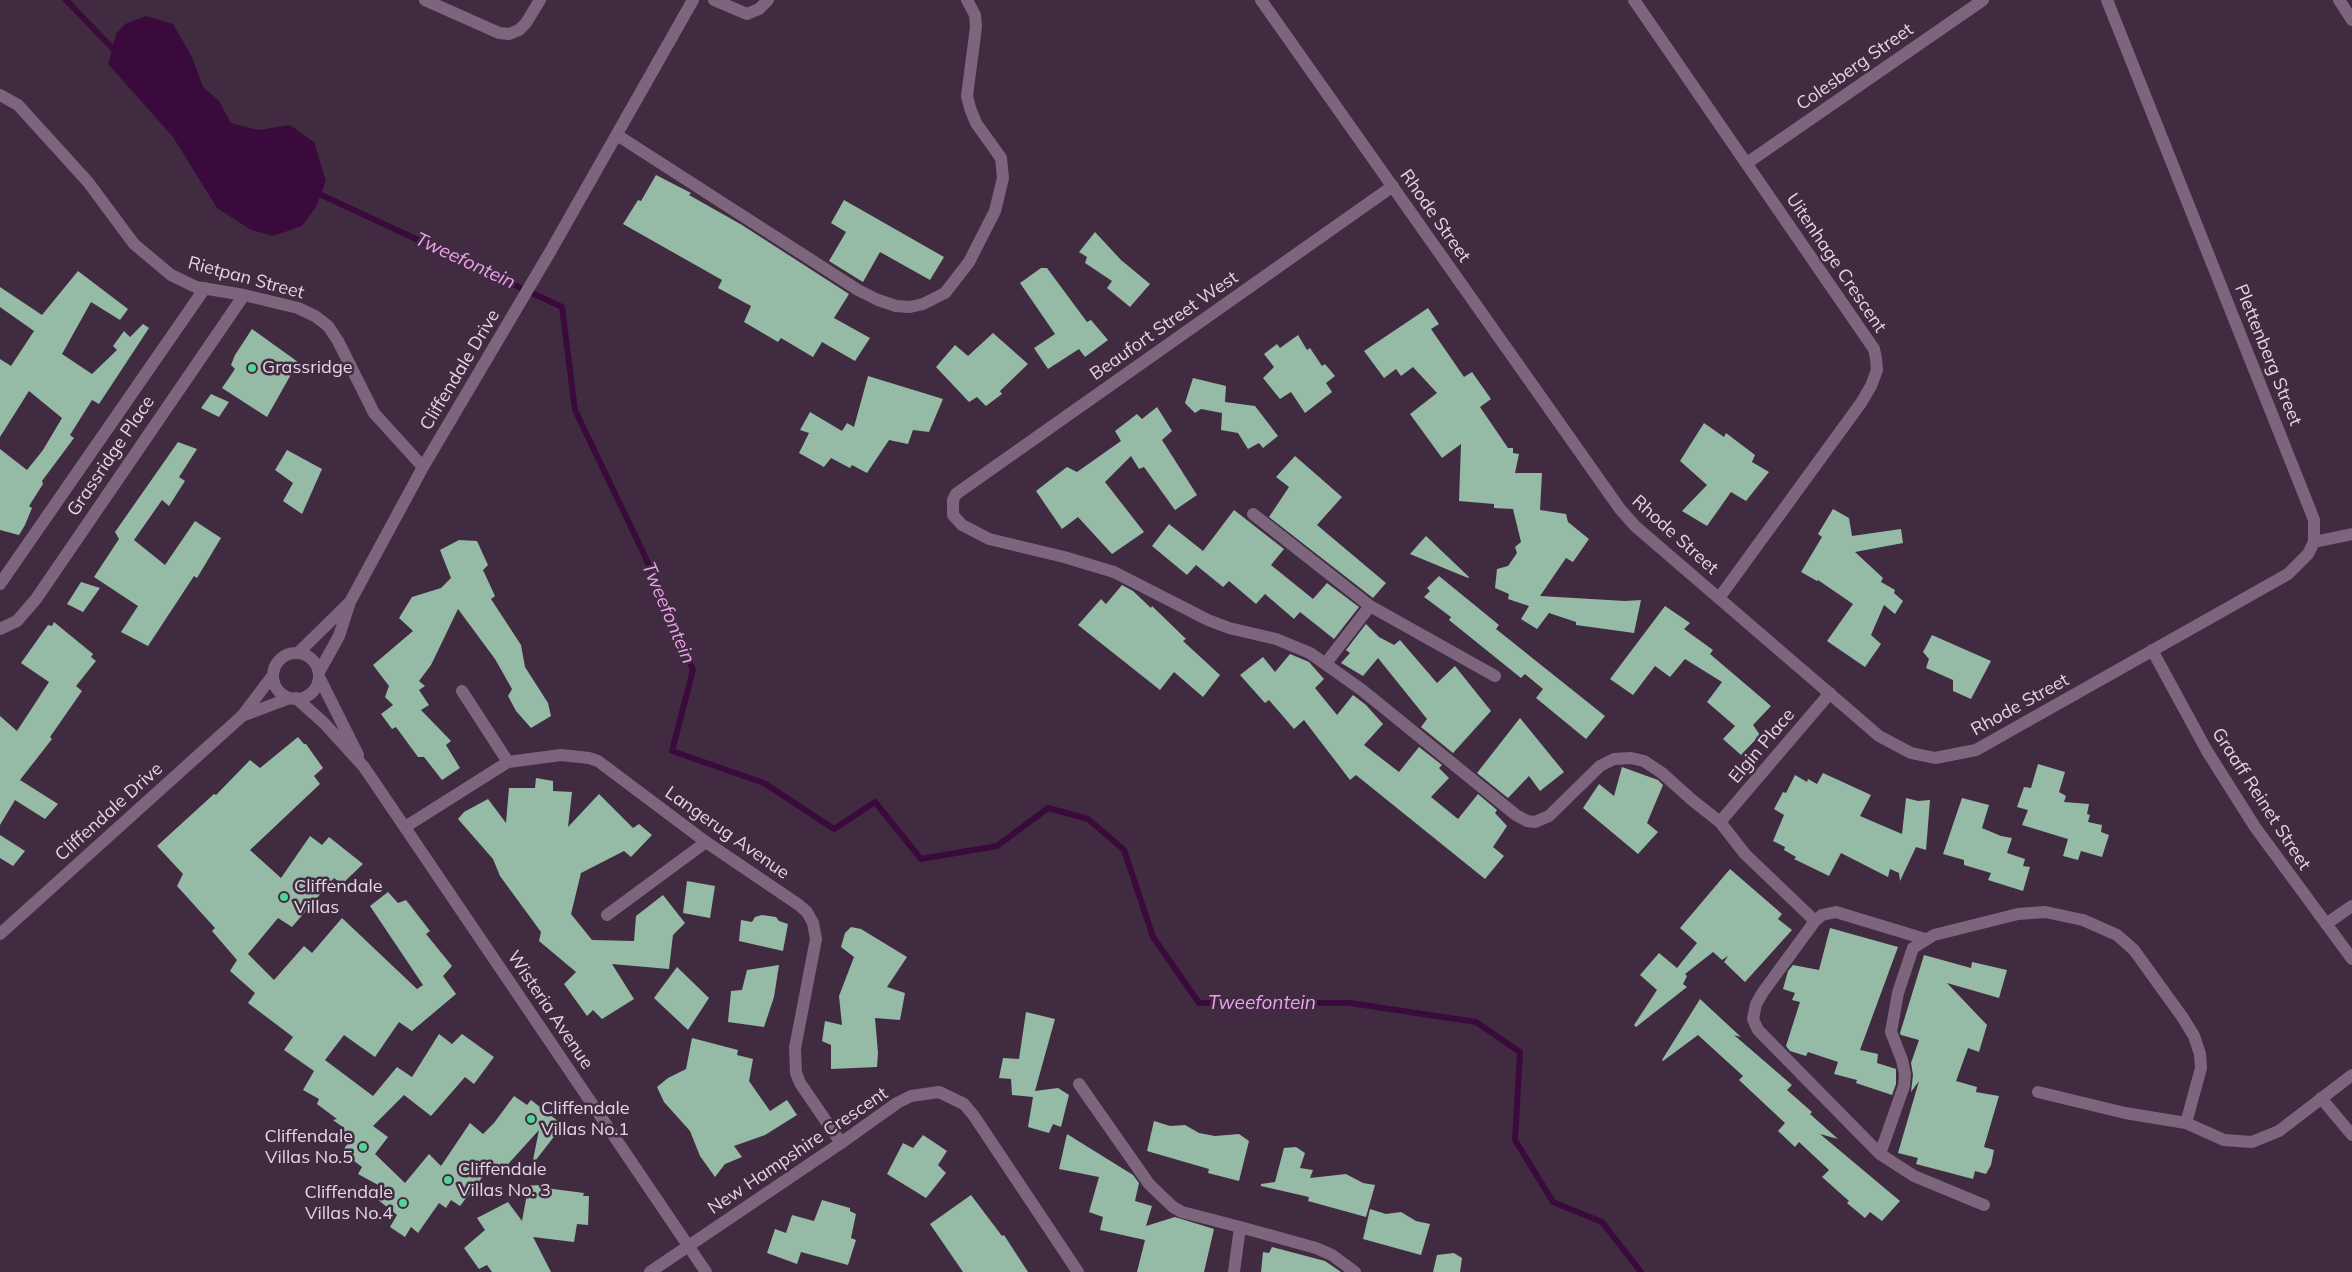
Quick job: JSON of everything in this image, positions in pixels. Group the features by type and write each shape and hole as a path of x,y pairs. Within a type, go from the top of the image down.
{"street":[{"path":"425,0 499,33 509,34 519,30 526,23 540,0"},
{"name":"Cliffendale Drive","path":"319,674 339,636 350,602 423,467 550,252 693,0"},
{"path":"714,0 747,14 759,9 768,0"},
{"path":"617,135 858,290 896,306 910,307 924,304 945,293 969,262 994,211 1004,178 1001,158 976,122 967,96 976,27 975,15 967,0"},
{"name":"Rhode Street","path":"1260,0 1393,186 1573,446 1620,509 1635,526 1879,736 1892,744 1923,756 1935,758 1976,750 2152,650"},
{"name":"Uitenhage Crescent","path":"1634,0 1874,349 1877,370 1871,386 1861,403 1719,598"},
{"name":"Colesberg Street","path":"1747,163 1983,0"},
{"name":"Plettenberg Street","path":"2107,0 2306,497 2314,520 2314,542"},
{"path":"2339,0 2352,20"},
{"name":"Rietpan Street","path":"0,95 18,105 88,182 134,244 171,275 205,288 298,308 315,316 328,326 338,341 374,413 423,467"},
{"name":"Beaufort Street West","path":"1326,663 1295,645 1229,628 1195,614 1114,572 1064,557 989,539 962,525 953,515 953,500 956,494 1393,186"},
{"name":"Grassridge Place","path":"0,584 205,288"},
{"name":"Grassridge Place","path":"0,629 17,621 36,599 244,295"},
{"path":"1254,514 1370,606 1495,676"},
{"path":"2152,650 2288,574 2308,554 2314,542 2352,534"},
{"name":"Cliffendale Drive","path":"298,653 350,602"},
{"path":"1370,606 1326,663 1516,815 1527,822 1535,822 1550,816 1600,766 1614,759 1631,758 1644,761 1662,772 1692,800 1720,822 1745,854 1815,921"},
{"name":"Graaff Reinet Street","path":"2152,650 2230,788 2255,827 2352,959"},
{"path":"298,653 311,659 319,674 312,692 293,698 278,690 273,676 278,662 290,654 298,653"},
{"name":"Wisteria Avenue","path":"319,674 364,767"},
{"name":"Cliffendale Drive","path":"0,934 242,716 273,676"},
{"path":"462,690 508,762"},
{"name":"Elgin Place","path":"1720,822 1830,693"},
{"name":"Cliffendale Drive","path":"242,716 293,698"},
{"name":"Wisteria Avenue","path":"293,698 324,723 364,767 706,1272"},
{"name":"Langerug Avenue","path":"405,827 508,762 561,755 589,758 598,761 706,842 798,904 807,912 813,923 815,947 795,1048 796,1073 800,1083 841,1143"},
{"path":"607,914 706,842"},
{"path":"2326,924 2352,906"},
{"path":"1925,939 1836,912 1822,915 1815,921 1756,1004 1753,1019 1755,1025 1852,1128 1880,1154 1935,1187 1984,1205"},
{"path":"1880,1154 1904,1086 1905,1074 1902,1060 1891,1032 1893,1014 1908,958 1913,948 1925,939 1973,924 2018,914 2045,912 2084,920 2117,935 2134,950 2194,1036 2200,1054 2201,1068 2186,1123"},
{"path":"2038,1092 2125,1113 2186,1123 2224,1140 2252,1142 2279,1131 2352,1075"},
{"path":"1079,1084 1149,1184 1173,1207 1182,1212 1316,1248 1332,1255 1355,1272"},
{"name":"New Hampshire Crescent","path":"650,1272 897,1103 911,1096 938,1092 964,1104 974,1116 1078,1272"},
{"path":"2321,1098 2352,1135"},
{"path":"1234,1272 1240,1227"}],"shaded area":[{"path":"146,16 173,24 192,57 203,87 219,101 231,123 258,130 290,125 314,142 326,181 316,207 302,226 273,236 251,230 217,208 173,137 108,64 116,34 125,24"}],"building":[{"path":"656,175 691,193 689,195 742,225 849,294 834,318 870,338 855,361 822,342 813,357 781,338 778,342 744,322 751,306 718,288 722,280 623,224 638,200 641,201"},
{"path":"844,200 944,257 930,280 880,252 863,282 829,261 846,232 831,223"},
{"path":"1095,232 1121,260 1150,284 1130,307 1107,288 1112,281 1085,263 1087,257 1079,252"},
{"path":"1041,268 1047,268 1087,322 1091,320 1108,340 1085,357 1079,349 1048,369 1034,348 1055,334 1020,283"},
{"path":"78,271 128,309 120,320 91,302 62,354 92,374 117,350 113,346 124,331 130,337 143,324 149,328 99,404 92,400 70,435 74,438 42,481 43,484 29,506 32,508 19,535 0,530 0,449 27,470 43,450 62,418 29,391 0,437 0,359 11,366 34,331 0,307 0,287 42,315"},
{"path":"1428,308 1439,324 1431,329 1464,377 1472,372 1491,399 1480,407 1508,448 1513,448 1513,453 1519,454 1515,473 1542,473 1540,510 1566,514 1568,522 1589,539 1573,562 1566,558 1540,596 1625,601 1641,600 1634,633 1576,625 1576,622 1549,613 1537,629 1521,619 1529,606 1508,599 1509,594 1495,588 1497,569 1508,566 1517,553 1515,547 1521,542 1513,509 1494,508 1494,504 1459,501 1461,444 1442,458 1410,414 1437,393 1413,367 1401,376 1396,369 1384,378 1364,351"},
{"path":"252,329 298,362 267,417 222,388 235,369 231,365 235,355"},
{"path":"993,333 1028,364 1000,391 1002,394 986,406 977,397 969,402 936,367 955,345 968,356"},
{"path":"1298,335 1307,350 1310,348 1322,366 1325,364 1335,376 1326,383 1332,392 1305,413 1291,392 1280,399 1263,378 1274,367 1264,354 1277,344 1280,348"},
{"path":"868,376 943,399 929,432 913,430 908,444 889,440 867,473 852,465 850,468 831,458 824,467 799,453 809,433 800,430 810,412 842,431 847,423 854,427"},
{"path":"1193,378 1226,386 1225,402 1255,406 1278,436 1263,448 1259,443 1248,449 1238,433 1221,430 1222,413 1201,409 1195,413 1185,403"},
{"path":"211,394 229,402 219,417 201,408"},
{"path":"1157,407 1172,431 1162,440 1197,495 1175,510 1144,467 1139,469 1131,456 1105,482 1144,532 1112,554 1078,517 1062,529 1036,491 1067,467 1077,472 1121,441 1115,431 1137,414 1142,419"},
{"path":"1704,423 1724,437 1726,433 1755,455 1752,462 1769,472 1746,501 1731,492 1707,526 1682,511 1707,485 1680,461"},
{"path":"178,442 197,449 179,477 185,481 169,506 162,500 134,540 165,565 195,521 221,538 197,578 194,576 148,646 121,632 138,606 94,577 119,539 115,532"},
{"path":"287,450 322,469 302,514 283,501 293,483 275,470"},
{"path":"1295,456 1342,497 1317,525 1386,583 1373,598 1269,517 1289,487 1276,477"},
{"path":"1833,509 1849,518 1852,536 1901,529 1903,543 1855,552 1883,578 1881,582 1895,590 1894,593 1903,601 1895,614 1884,605 1871,635 1881,644 1865,667 1827,641 1853,604 1818,580 1801,572 1822,537 1818,534"},
{"path":"1234,510 1284,549 1271,565 1313,599 1327,583 1359,607 1334,639 1300,612 1294,619 1265,594 1256,604 1229,581 1223,587 1196,565 1187,575 1152,546 1169,524 1203,551"},
{"path":"1426,536 1469,577 1410,554"},
{"path":"459,540 477,541 488,565 483,570 495,596 491,599 521,645 525,667 548,703 551,716 531,728 516,711 508,696 512,689 495,659 458,609 431,665 419,681 425,686 419,690 429,705 421,710 451,741 446,745 460,768 442,780 424,757 418,757 396,727 392,729 381,714 393,705 385,697 389,686 373,665 413,631 399,618 412,597 441,588 451,578 440,550"},
{"path":"1439,576 1499,625 1496,629 1605,716 1586,739 1536,698 1543,689 1525,674 1521,678 1449,620 1451,617 1424,597 1430,591 1427,588"},
{"path":"81,582 100,588 83,612 67,604"},
{"path":"1122,585 1133,591 1151,608 1152,606 1186,639 1183,641 1220,675 1203,697 1174,672 1160,690 1078,625 1101,599 1106,604"},
{"path":"1665,606 1690,623 1684,629 1713,650 1710,654 1771,706 1753,725 1760,735 1741,755 1723,739 1735,726 1707,702 1722,682 1685,659 1670,677 1655,666 1633,695 1610,679"},
{"path":"54,622 93,654 91,657 96,661 76,686 82,691 50,737 52,739 20,780 58,804 45,819 15,800 0,825 0,716 17,731 49,682 21,663 48,625 52,626"},
{"path":"1366,624 1379,637 1394,645 1400,640 1437,683 1455,666 1491,711 1453,753 1421,727 1427,719 1378,658 1363,676 1341,663 1350,653 1346,650"},
{"path":"1932,635 1991,661 1971,699 1953,691 1953,680 1926,668 1929,659 1923,652"},
{"path":"1290,654 1309,662 1324,679 1315,688 1337,715 1353,695 1366,705 1383,724 1364,745 1399,772 1419,747 1442,765 1439,768 1449,778 1431,797 1458,819 1478,794 1497,810 1495,813 1507,826 1493,847 1504,856 1485,879 1356,775 1350,780 1304,720 1294,729 1269,700 1265,703 1240,675 1263,657 1275,672"},
{"path":"1520,718 1564,772 1540,791 1529,776 1508,798 1477,773"},
{"path":"298,737 306,744 323,768 314,776 320,784 250,850 281,878 310,836 322,845 329,837 363,864 342,884 334,878 292,927 278,918 248,954 274,980 304,946 312,953 342,918 417,989 423,985 370,906 388,892 398,903 406,900 430,931 426,934 452,966 443,976 456,994 412,1031 399,1022 375,1057 344,1035 325,1060 373,1096 397,1067 412,1077 439,1034 452,1044 462,1034 494,1057 474,1084 465,1077 431,1116 404,1095 373,1126 388,1137 375,1154 405,1183 429,1154 441,1166 470,1123 483,1134 494,1123 514,1096 527,1105 531,1100 563,1125 532,1165 539,1130 500,1173 491,1166 460,1206 451,1200 446,1208 439,1203 418,1233 411,1227 405,1237 390,1227 397,1215 372,1195 380,1186 358,1174 362,1167 342,1152 348,1143 338,1136 344,1128 333,1120 337,1119 317,1104 319,1099 303,1090 314,1071 284,1050 293,1037 248,1003 255,993 230,971 237,960 212,931 215,928 177,886 183,874 157,846 214,794 216,795 250,760 260,768"},
{"path":"2038,764 2065,772 2059,792 2066,796 2064,802 2089,804 2087,814 2090,815 2088,822 2102,825 2101,832 2109,835 2102,857 2081,851 2078,860 2063,856 2068,839 2022,825 2028,810 2017,807 2024,787 2031,788"},
{"path":"1622,767 1658,780 1663,785 1647,823 1658,832 1638,854 1583,808 1599,784 1614,796"},
{"path":"1823,773 1871,795 1860,816 1902,834 1906,798 1918,801 1930,800 1926,850 1916,847 1900,881 1899,873 1890,869 1888,877 1841,853 1829,876 1794,859 1796,857 1784,850 1785,847 1773,841 1784,815 1774,809 1783,792 1786,793 1795,775 1807,782 1808,779 1817,784"},
{"path":"536,778 553,781 553,791 572,792 568,827 599,794 633,828 639,824 652,835 631,857 624,851 581,873 571,914 592,940 634,941 636,916 663,895 685,923 673,935 669,969 612,964 634,999 602,1019 593,1010 587,1016 564,984 576,972 539,941 541,932 500,876 493,859 458,819 464,812 488,799 506,823 509,788 535,788"},
{"path":"1962,798 1989,805 1982,828 2001,836 2012,838 2007,853 2025,859 2023,866 2030,867 2023,891 1988,880 1991,873 1964,865 1964,860 1943,854"},
{"path":"0,835 25,851 13,866 0,858"},
{"path":"1730,869 1782,914 1778,919 1792,930 1745,982 1724,962 1728,956 1722,960 1713,952 1685,974 1687,976 1683,984 1687,987 1636,1027 1634,1025 1657,990 1640,975 1659,953 1677,968 1697,943 1680,928"},
{"path":"687,881 715,886 710,918 683,913"},
{"path":"762,915 776,917 779,921 788,924 783,951 739,941 741,920 752,922 755,917"},
{"path":"851,927 861,929 907,957 887,987 905,993 900,1020 875,1018 878,1053 877,1067 831,1069 831,1045 822,1041 825,1021 842,1025 839,996 854,957 841,947 845,933"},
{"path":"1830,928 1898,947 1860,1050 1878,1054 1877,1063 1896,1069 1896,1084 1892,1095 1856,1083 1857,1080 1834,1074 1838,1062 1808,1052 1806,1056 1790,1051 1786,1046 1800,1002 1792,1000 1795,993 1783,989 1788,971 1793,965 1819,970"},
{"path":"1924,955 1971,968 1972,962 2007,970 1999,998 1947,983 1987,1025 1979,1052 1968,1048 1956,1081 1977,1087 1976,1092 1999,1096 1984,1147 1994,1150 1991,1165 1986,1174 1975,1171 1973,1179 1916,1164 1918,1158 1898,1153 1919,1081 1911,1092 1913,1075 1911,1063 1919,1040 1901,1035 1900,1033"},
{"path":"779,965 774,997 764,1027 728,1022 731,991 742,990 747,970"},
{"path":"677,967 709,998 688,1030 654,998"},
{"path":"1700,999 1741,1037 1734,1035 1792,1085 1787,1090 1838,1139 1820,1134 1900,1201 1882,1221 1870,1212 1865,1218 1847,1203 1849,1201 1822,1177 1829,1170 1799,1142 1795,1147 1778,1131 1785,1123 1739,1080 1743,1076 1698,1035 1662,1060"},
{"path":"1026,1012 1055,1019 1035,1091 1058,1088 1069,1095 1061,1127 1053,1124 1049,1133 1028,1127 1033,1097 1012,1095 1011,1079 999,1078 1003,1058 1019,1059"},
{"path":"692,1038 738,1050 737,1055 753,1059 749,1081 770,1111 787,1100 797,1115 765,1135 734,1146 742,1157 725,1164 715,1177 700,1156 690,1131 664,1102 657,1087 668,1078 686,1069"},
{"path":"1154,1121 1170,1126 1185,1125 1199,1133 1215,1136 1239,1134 1249,1141 1239,1181 1208,1173 1209,1169 1147,1151"},
{"path":"1067,1134 1133,1175 1139,1183 1135,1201 1152,1206 1146,1226 1175,1217 1214,1229 1204,1272 1137,1272 1145,1240 1100,1230 1103,1217 1089,1212 1099,1177 1059,1169"},
{"path":"923,1135 947,1151 938,1165 946,1173 926,1198 887,1174 903,1143 913,1148"},
{"path":"1296,1147 1305,1153 1300,1168 1313,1170 1310,1178 1346,1174 1363,1183 1375,1185 1366,1217 1308,1201 1309,1197 1261,1186 1261,1184 1275,1182 1284,1148"},
{"path":"543,1185 546,1188 584,1193 583,1196 589,1196 588,1225 577,1224 574,1242 533,1237 551,1272 492,1272 487,1265 479,1269 464,1248 485,1230 477,1218 508,1202 522,1221 527,1194 517,1186"},
{"path":"971,1195 1002,1236 1004,1235 1028,1272 963,1272 930,1224"},
{"path":"822,1200 850,1208 850,1211 856,1214 851,1238 856,1240 848,1265 801,1252 797,1264 767,1253 775,1229 786,1233 792,1215 814,1221"},
{"path":"1370,1209 1386,1214 1401,1212 1416,1221 1430,1224 1421,1255 1363,1239"},
{"path":"1272,1247 1325,1261 1341,1272 1261,1272 1263,1252 1269,1253"},
{"path":"1454,1253 1462,1258 1460,1272 1433,1272 1437,1255"}],"waterway":[{"name":"Tweefontein","path":"66,0 117,53"},
{"name":"Tweefontein","path":"315,192 562,307 575,410 643,552 693,670 672,751 764,783 834,829 875,802 921,859 997,846 1048,808 1088,819 1124,850 1153,937 1199,1003 1350,1003 1476,1022 1520,1052 1515,1140 1553,1202 1602,1222 1641,1272"}],"place":[{"name":"Grassridge","path":"252,368"},
{"name":"Cliffendale Villas","path":"284,897"},
{"name":"Cliffendale Villas No.1","path":"531,1119"},
{"name":"Cliffendale Villas No.5","path":"363,1147"},
{"name":"Cliffendale Villas No. 3","path":"448,1180"},
{"name":"Cliffendale Villas No.4","path":"403,1203"}]}
